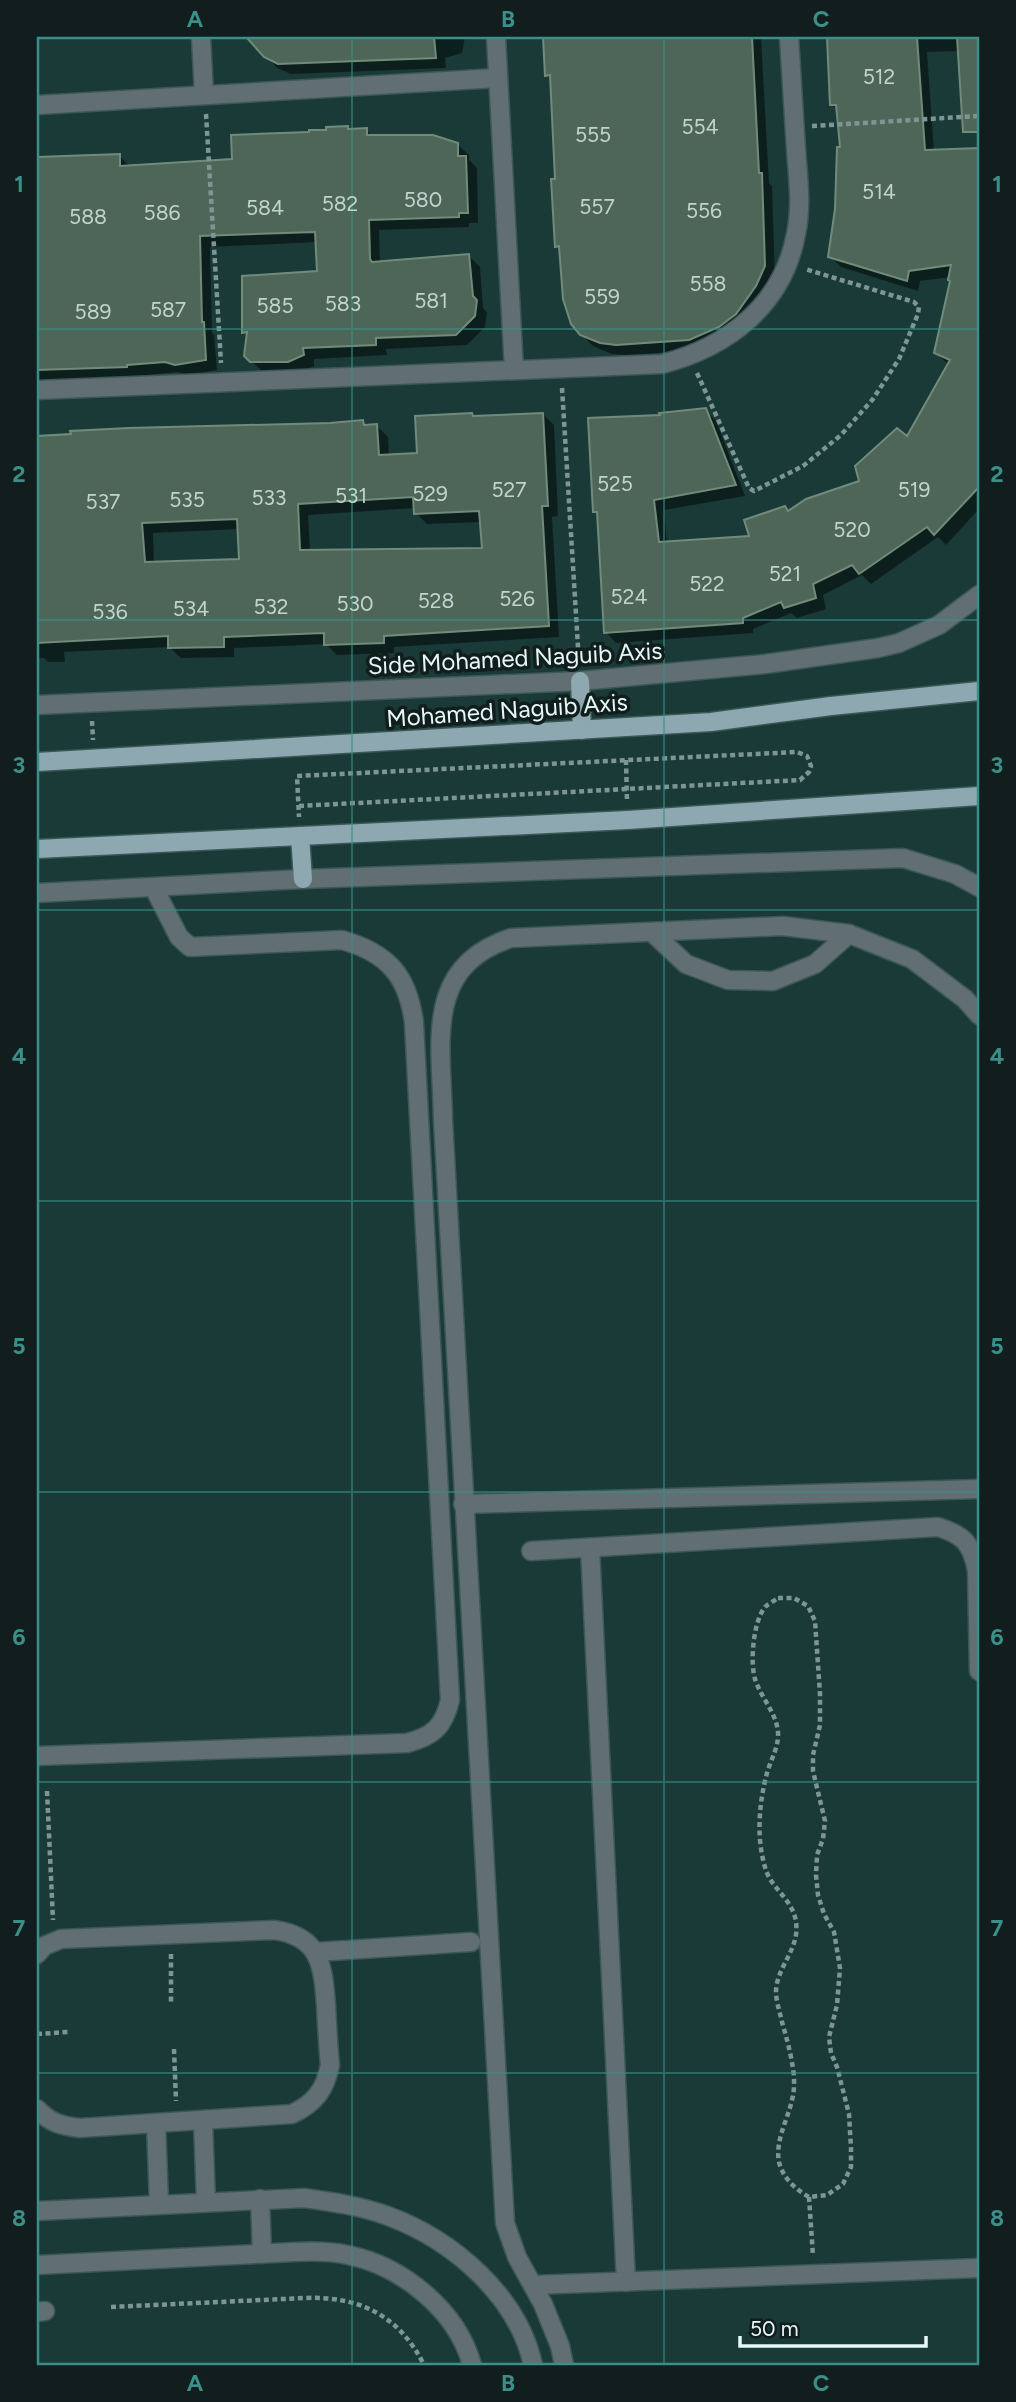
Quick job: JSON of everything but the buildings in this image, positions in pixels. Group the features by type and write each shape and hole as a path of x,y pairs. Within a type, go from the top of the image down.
{"main road":[{"path":"580,681 582,730"},
{"name":"Mohamed Naguib Axis","path":"37,762 711,722 831,706 979,691"},
{"path":"37,849 628,820 979,796"},
{"path":"300,836 303,879"}],"street":[{"path":"201,37 204,95"},
{"path":"496,37 514,370"},
{"path":"37,390 662,364 690,357 721,342 749,321 771,295 787,264 796,235 799,206 789,37"},
{"path":"37,105 498,78"},
{"name":"Side Mohamed Naguib Axis","path":"37,705 580,681 765,664 878,649 899,643 939,625 979,595"},
{"path":"37,893 303,879 903,858 955,874 979,887"},
{"path":"37,1756 407,1743 423,1738 437,1729 446,1716 450,1700 414,1023 405,985 379,955 342,940 190,947 179,937 154,888"},
{"path":"564,2365 560,2346 534,2285 517,2257 505,2223 443,1120 442,1012 447,994 466,963 487,948 511,938 783,926 849,934 912,959 965,999 979,1016"},
{"path":"653,933 686,964 728,980 739,981 773,981 816,964 849,934"},
{"path":"463,1504 979,1489"},
{"path":"531,1551 938,1527 953,1532 966,1541 974,1555 977,1571 979,1671"},
{"path":"590,1548 626,2283"},
{"path":"37,1954 54,1940 286,1931 308,1942 316,1952 324,1976 330,2065 327,2081 319,2096 307,2107 292,2114 80,2128 62,2127 46,2119 37,2109"},
{"path":"316,1952 471,1942"},
{"path":"203,2121 206,2202"},
{"path":"156,2123 159,2204"},
{"path":"37,2211 304,2198 348,2204 390,2217 429,2236 464,2261 496,2292 524,2337 533,2365"},
{"path":"260,2199 262,2254"},
{"path":"37,2265 322,2251 350,2255 407,2279 433,2301 454,2328 472,2365"},
{"path":"534,2285 979,2268"}],"path":[{"path":"204,95 222,382"},
{"path":"794,127 979,116"},
{"path":"690,357 749,488 754,491 803,466 841,435 873,399 899,359 919,314 919,307 914,302 787,264"},
{"path":"561,368 580,681"},
{"path":"91,703 94,760"},
{"path":"299,806 800,780 809,772 811,766 807,756 797,752 297,776 300,836"},
{"path":"626,760 628,820"},
{"path":"808,2197 827,2195 843,2183 851,2167 851,2148 849,2114 829,2037 838,2005 840,1968 834,1932 824,1914 816,1875 825,1821 813,1771 813,1755 820,1724 814,1621 808,1606 794,1598 778,1598 764,1608 753,1642 755,1679 773,1714 778,1733 762,1795 761,1845 765,1870 775,1887 789,1902 796,1921 796,1941 780,1975 776,1991 795,2080 794,2098 779,2144 779,2162 786,2178 808,2197 814,2274"},
{"path":"47,1791 54,1940"},
{"path":"170,1934 171,2003"},
{"path":"37,2034 68,2032"},
{"path":"174,2049 177,2122"},
{"path":"111,2307 316,2297 348,2300 368,2307 387,2319 410,2341 424,2365"}]}
